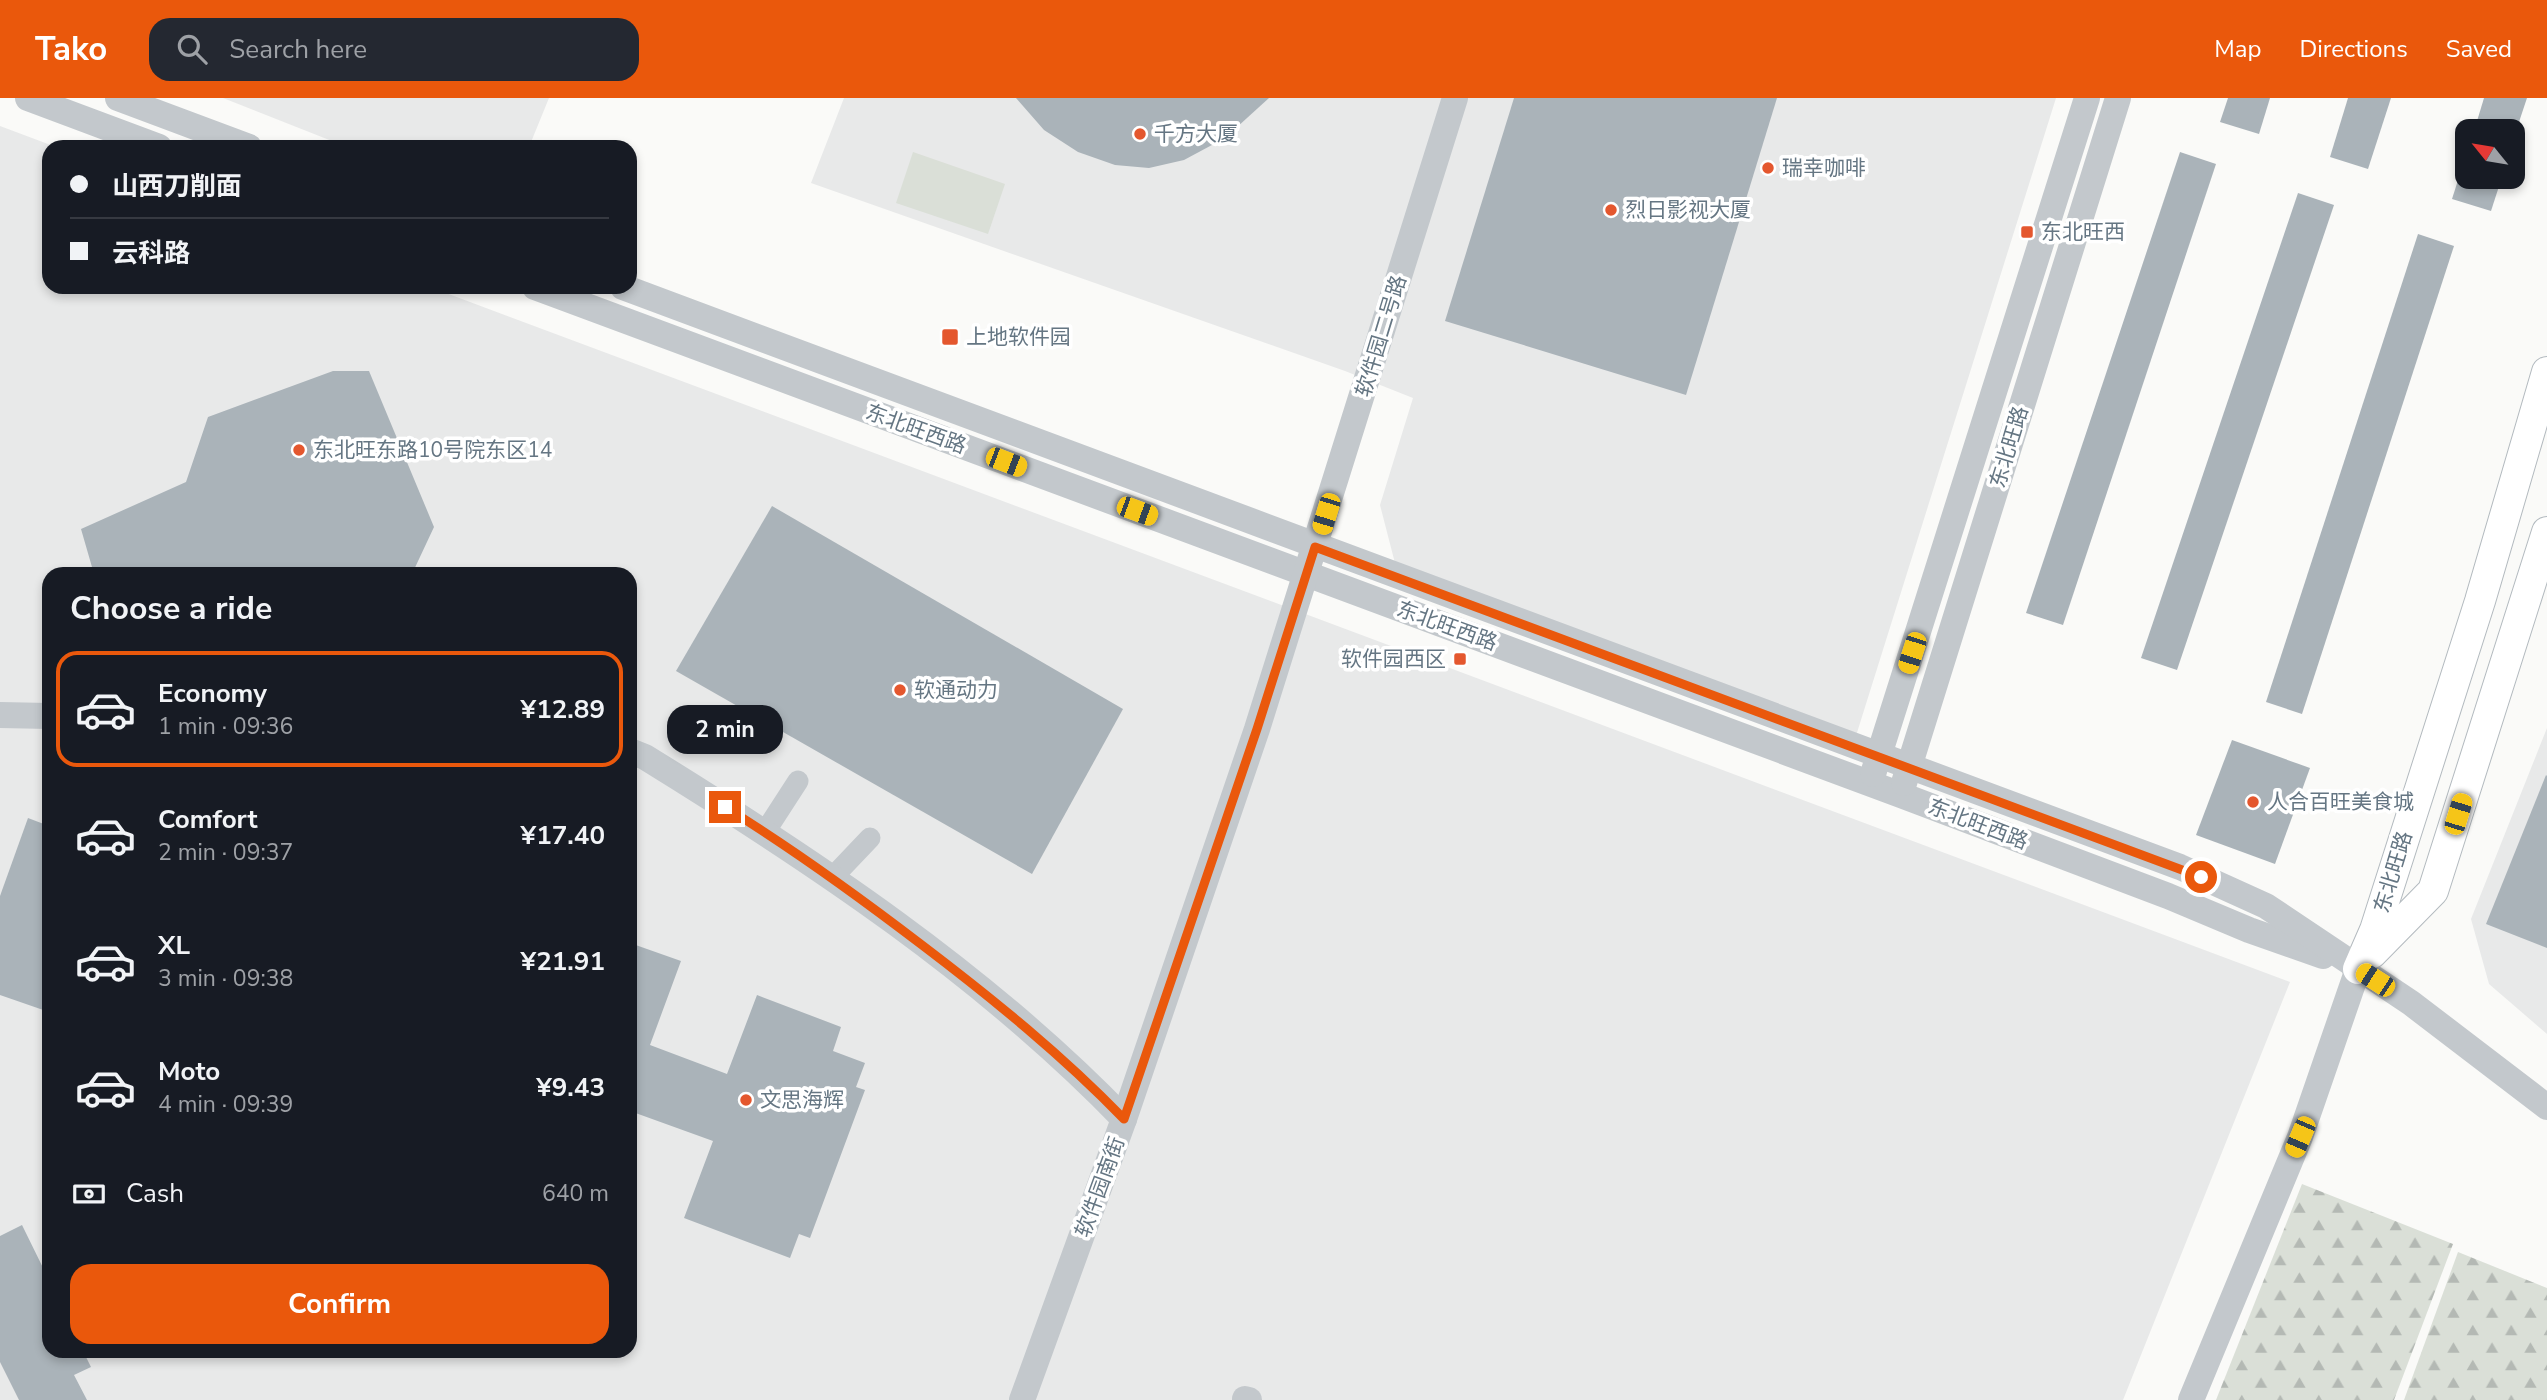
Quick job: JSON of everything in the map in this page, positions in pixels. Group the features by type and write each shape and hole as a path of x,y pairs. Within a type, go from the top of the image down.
{"main road":[{"name":"东北旺路","path":"2358,969 2375,930 2480,600 2547,372"},
{"name":"东北旺路","path":"2358,969 2387,935 2433,891 2547,532"}],"street":[{"path":"28,98 140,140"},
{"path":"118,98 230,140"},
{"name":"软件园二号路","path":"1308,574 1455,98"},
{"name":"东北旺路","path":"1870,784 2087,98"},
{"name":"东北旺路","path":"1901,795 2118,98"},
{"name":"东北旺西路","path":"637,292 2180,867 2266,906 2411,1003 2547,1107"},
{"name":"东北旺西路","path":"554,294 1901,795 2168,895 2249,930 2358,969"},
{"name":"软件园南街","path":"1022,1400 1124,1119 1308,574"},
{"path":"0,715 42,716"},
{"path":"637,754 765,832 832,878 960,974 1022,1025 1082,1075 1124,1119"},
{"path":"765,832 798,781"},
{"path":"832,878 870,838"},
{"name":"东北旺路","path":"2191,1400 2300,1137 2358,969"}],"shaded area":[{"path":"223,98 549,98 532,140 329,140"},
{"path":"844,98 2056,98 1855,739 1396,567 1380,505 1413,398 1345,371 811,183"},
{"path":"0,126 42,142 42,294 449,294 2290,982 2123,1400 0,1400"},
{"path":"2547,728 2547,1034 2489,984 2471,919"}],"green space":[{"path":"913,152 1005,184 988,234 896,203"},
{"path":"2302,1184 2453,1244 2394,1400 2216,1400"},
{"path":"2458,1252 2547,1288 2547,1400 2404,1400"}],"building":[{"name":"千方大厦","path":"1016,98 1269,98 1225,138 1184,160 1149,168 1115,165 1078,152 1044,130"},
{"name":"烈日影视大厦","path":"1514,98 1777,98 1686,395 1445,321"},
{"path":"2228,98 2270,98 2259,134 2220,122"},
{"path":"2348,98 2391,98 2368,169 2330,157"},
{"path":"2484,98 2527,98 2520,119 2478,119"},
{"path":"2180,152 2216,164 2063,625 2026,613"},
{"path":"2455,189 2498,189 2491,211 2452,199"},
{"path":"2298,193 2334,205 2177,670 2141,658"},
{"path":"2418,234 2454,246 2302,714 2266,702"},
{"name":"东北旺东路10号院东区14","path":"333,371 369,371 434,527 415,567 92,567 81,529 186,482 208,417"},
{"name":"软通动力","path":"772,506 1123,709 1032,874 676,671"},
{"name":"人合百旺美食城","path":"2232,740 2310,768 2275,864 2196,835"},
{"path":"2547,776 2547,948 2486,924"},
{"path":"28,818 42,823 42,1010 0,995 0,896"},
{"name":"文思海辉","path":"637,945 681,961 650,1045 727,1074 757,995 841,1027 833,1051 865,1063 856,1087 865,1090 810,1238 799,1234 790,1258 684,1218 713,1141 637,1114"},
{"path":"22,1225 42,1266 42,1358 86,1358 91,1367 74,1375 87,1400 19,1400 0,1362 0,1236"}],"place":[{"name":"千方大厦","path":"1140,134"},
{"name":"瑞幸咖啡","path":"1768,168"},
{"name":"烈日影视大厦","path":"1611,210"},
{"name":"东北旺西","path":"2027,232"},
{"name":"上地软件园","path":"950,337"},
{"name":"东北旺东路10号院东区14","path":"299,450"},
{"name":"软件园西区","path":"1460,659"},
{"name":"软通动力","path":"900,690"},
{"name":"人合百旺美食城","path":"2253,802"},
{"name":"文思海辉","path":"746,1100"}],"route":[{"path":"725,807 861,898 960,974 1082,1075 1124,1119 1257,729 1315,547 2201,877"}]}
